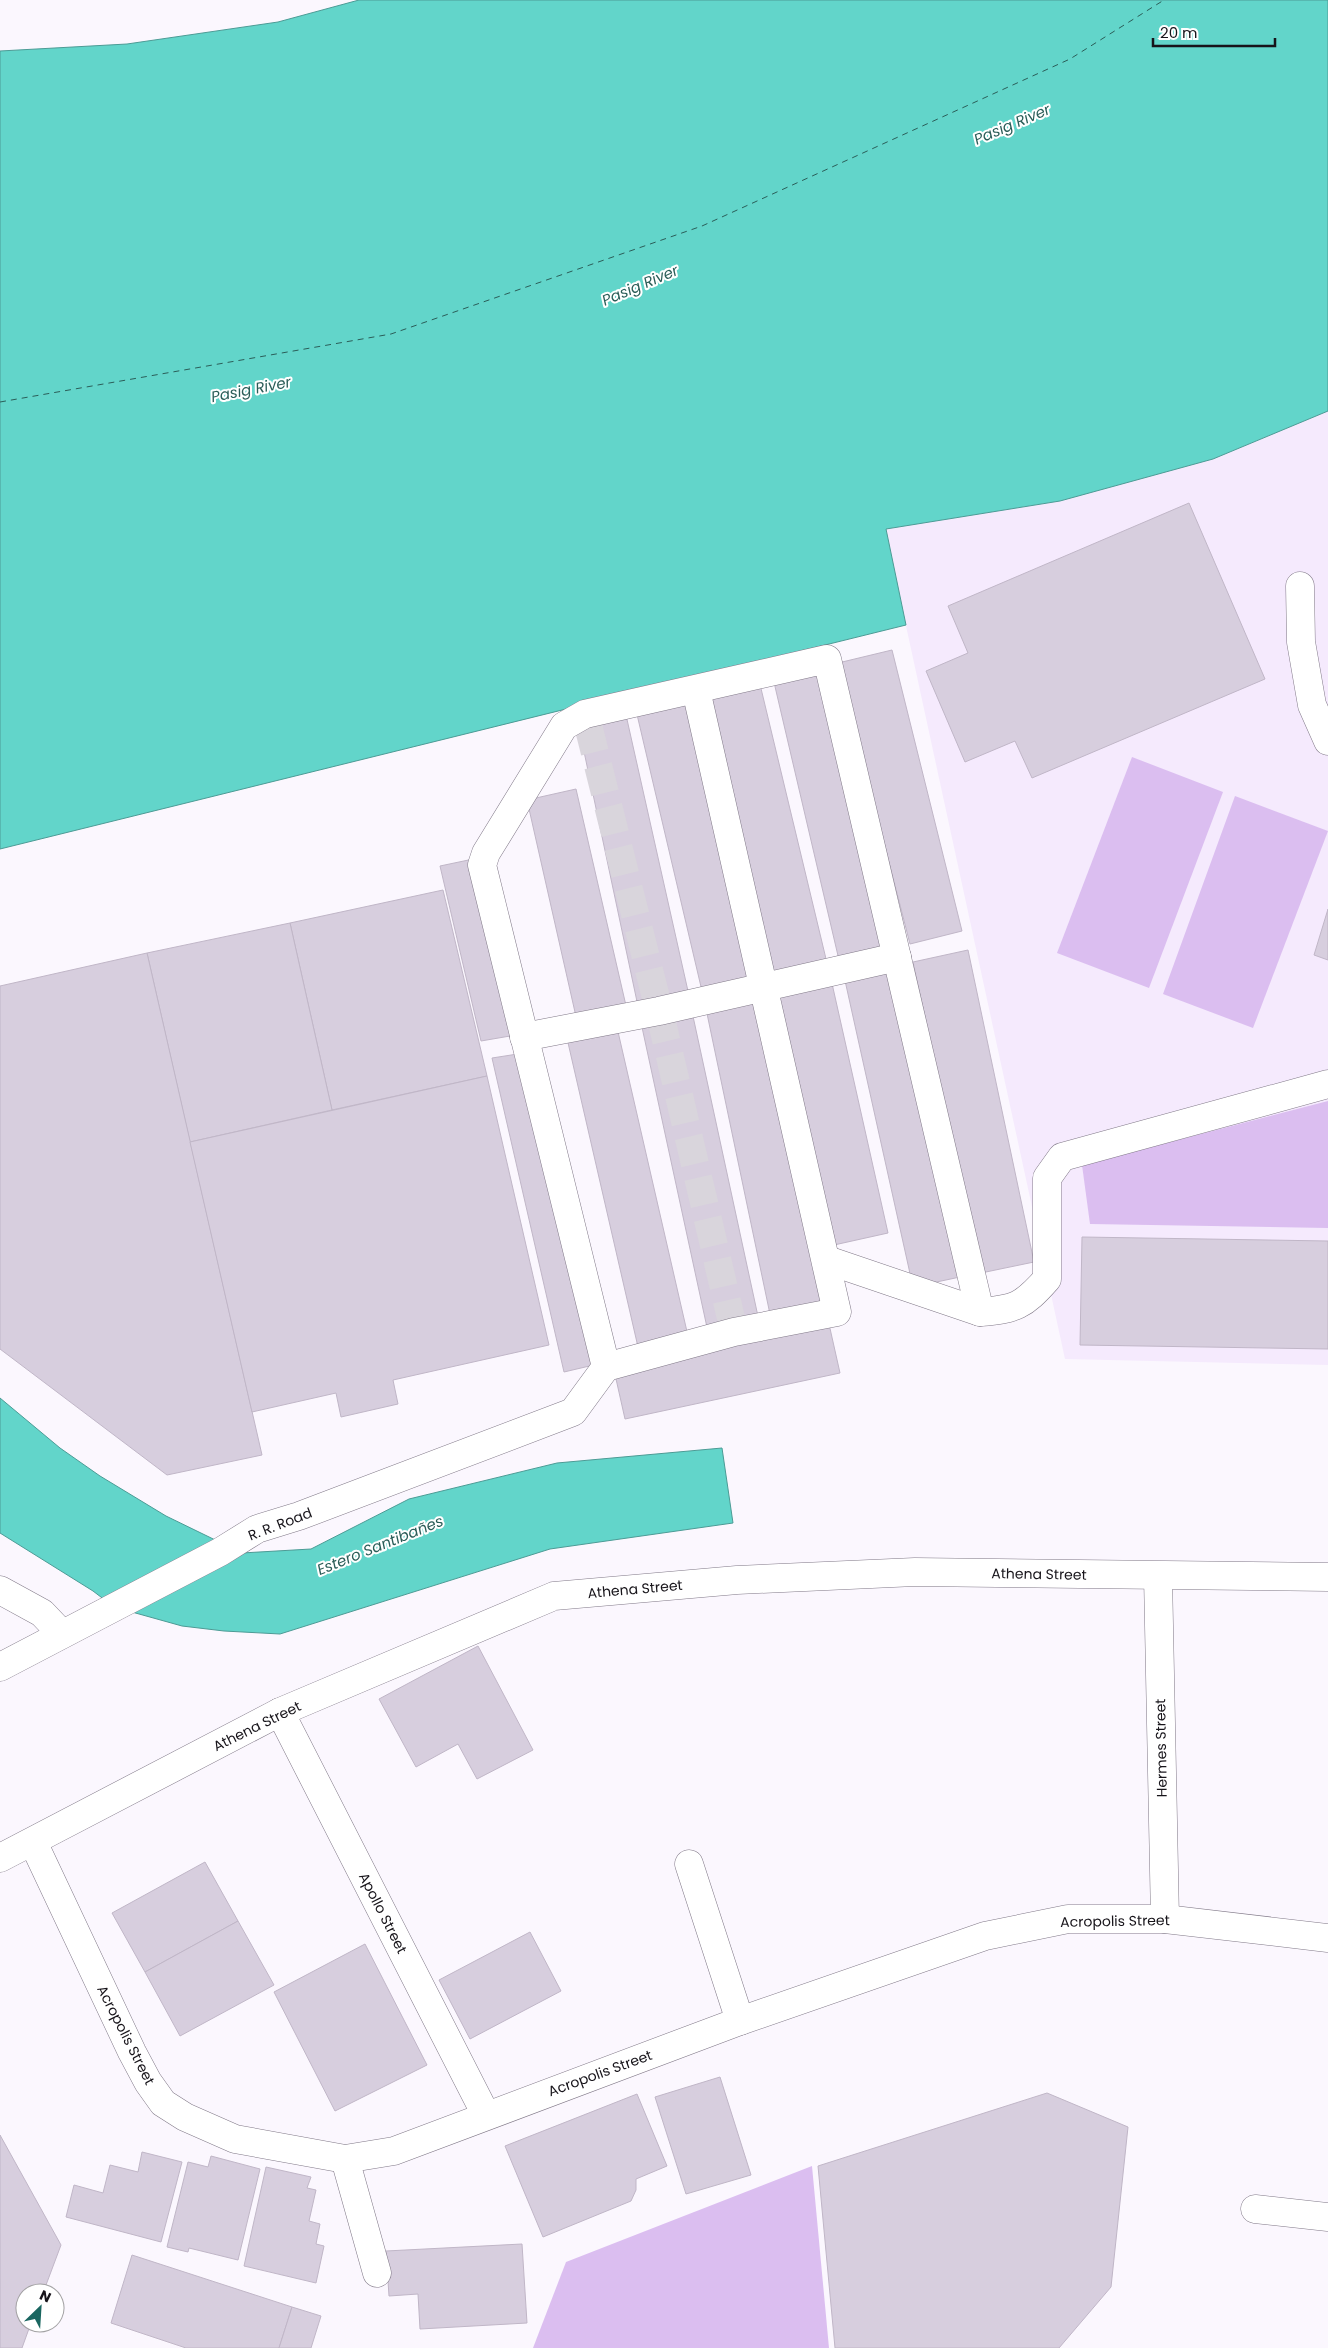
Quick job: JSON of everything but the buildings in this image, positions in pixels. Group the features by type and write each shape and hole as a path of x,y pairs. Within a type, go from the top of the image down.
{"street":[{"path":"1300,586 1301,642 1312,705 1328,741"},
{"path":"696,690 838,1312 734,1330 606,1367 482,865 486,853 564,726 696,690 827,659 980,1312"},
{"path":"524,1037 659,1010 897,957"},
{"path":"827,1260 980,1312 1004,1310 1029,1300 1047,1279 1047,1178 1062,1157 1328,1084"},
{"name":"R. R. Road","path":"0,1667 102,1612 188,1569 257,1529 300,1516 573,1412 606,1367"},
{"name":"Athena Street","path":"0,1858 280,1712 554,1596 737,1580 915,1572 1328,1577"},
{"name":"Hermes Street","path":"1158,1576 1165,1919"},
{"path":"0,1590 42,1613 62,1634"},
{"name":"Apollo Street","path":"280,1712 486,2115"},
{"name":"Acropolis Street","path":"33,1842 132,2052 148,2082 163,2103 185,2117 235,2139 345,2158 394,2152 486,2115 740,2021 985,1936 1068,1919 1165,1919 1328,1938"},
{"path":"689,1864 740,2021"},
{"path":"345,2158 377,2273"},
{"path":"1255,2209 1328,2217"}],"shaded area":[{"path":"1328,411 1328,1365 1065,1359 885,529 1060,501 1213,459"},
{"path":"1132,757 1223,792 1149,988 1057,953"},
{"path":"1235,796 1328,831 1253,1028 1163,994"},
{"path":"1328,1101 1328,1228 1090,1224 1082,1165"},
{"path":"812,2166 829,2348 533,2348 566,2262"}],"water":[{"name":"Pasig River","path":"359,0 1328,0 1328,411 1213,459 1060,501 886,529 906,625 0,849 0,51 127,44 278,22"},
{"name":"Estero Santibañes","path":"0,1398 60,1448 100,1476 166,1516 242,1553 311,1549 409,1499 557,1463 722,1448 733,1523 550,1549 280,1634 224,1631 182,1626 114,1607 93,1591 0,1533"}],"ferry route":[{"path":"0,402 391,334 702,226 1070,59 1164,0"}],"tunnel":[{"path":"588,725 658,1006"},
{"path":"660,1014 733,1327"}]}
